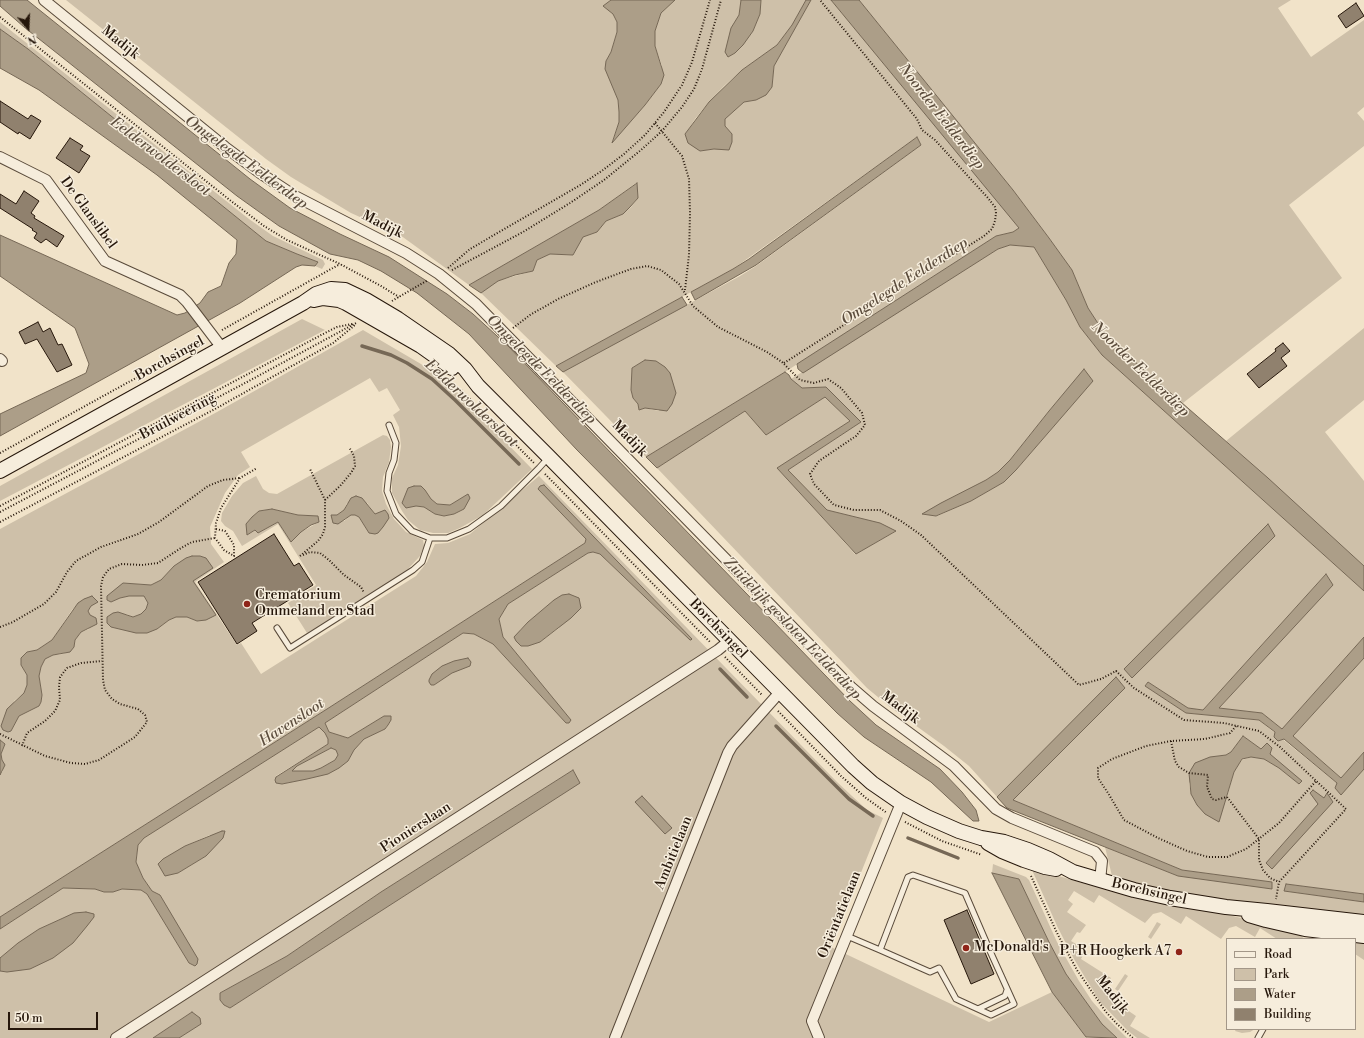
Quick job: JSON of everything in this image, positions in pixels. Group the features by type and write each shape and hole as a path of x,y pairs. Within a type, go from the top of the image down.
{"main road":[{"name":"Borchsingel","path":"0,471 303,303 316,294 331,289 345,290 355,294 398,319 437,344 465,369 478,386 549,456 853,766 872,783 901,803 958,831 981,838 1004,842 1028,850 1073,872 1100,881 1170,898 1226,907 1364,922"},
{"name":"Borchsingel","path":"981,838 1002,851 1024,860 1045,867 1073,872"},
{"name":"Borchsingel","path":"1226,907 1266,920 1317,933 1364,936"}],"street":[{"name":"Madijk","path":"44,0 219,142 260,173 295,196 406,253 439,274 476,304 851,687 873,706 954,766 996,809 1018,821 1095,852 1102,861 1100,881"},
{"name":"De Glanslibel","path":"0,157 46,180 105,261 180,295 222,348"},
{"name":"Pionierslaan","path":"116,1038 718,650 729,641"},
{"name":"Ambitielaan","path":"615,1038 728,754 732,746 780,692"},
{"name":"Oriëntatielaan","path":"819,1038 812,1021 901,803"}],"lane":[{"path":"390,425 396,443 394,460 389,473 387,491 396,514 412,531 430,538 447,538 469,529 501,506 549,456"},
{"path":"277,628 290,648 413,570 422,562 430,538"},
{"path":"847,936 930,972 939,968 956,999 991,1015 1014,1004 965,893 913,875 908,877 880,950"},
{"path":"1317,933 1321,917"},
{"path":"978,1009 1005,996 1007,990"}],"path":[{"path":"710,0 692,62 687,74 678,90 645,135 603,170 582,184 470,249 450,265 445,271 457,268 476,258 523,232 570,203 604,180 662,131 682,107 694,89 702,69 721,0"},
{"path":"784,363 984,236 992,229 996,221 995,207 988,198 935,140 922,130 917,119 820,0"},
{"path":"0,17 231,201 264,226 287,240 340,264 399,297 431,278"},
{"path":"655,123 682,156 689,179 689,255 685,291"},
{"name":"Borchsingel","path":"0,453 210,332 340,264"},
{"path":"506,333 530,315 558,299 596,282 631,269 648,266 661,270 679,284 694,306 718,327 767,352 784,363 800,380 814,383 828,379 841,388 862,413 865,425 856,436 819,461 810,474 814,484 834,505 854,510 880,510 901,521 921,535 1079,685 1101,680 1116,671 1134,688 1184,720 1224,723 1259,731 1280,747 1346,809 1279,882 1275,904"},
{"name":"Bruilweering","path":"0,506 325,333 337,327 348,326 361,321"},
{"name":"Bruilweering","path":"0,512 361,321"},
{"name":"Bruilweering","path":"0,522 215,409 333,343 361,321"},
{"path":"325,500 340,486 355,466 354,456 349,447"},
{"path":"0,627 13,622 44,604 56,592 67,572 76,561 101,547 138,534 159,522 208,486 223,480 240,478 257,468"},
{"path":"310,469 325,500 325,527 323,534 314,546 300,556 310,552 320,553 344,576 361,588 368,599"},
{"path":"216,529 225,531 234,545 234,556 224,550 216,538 216,529 216,523 221,508 240,478"},
{"path":"0,734 45,756 71,763 85,764 99,760 135,737 147,722 145,715 138,709 120,704 112,698 105,690 103,680 101,586 103,577 109,569 122,564 142,565 158,563 192,542 216,538"},
{"path":"22,746 28,734 55,712 60,700 60,677 67,668 81,663 102,661"},
{"path":"1236,726 1230,733 1205,739 1171,741 1146,746 1119,756 1098,768 1098,778 1124,820 1187,851 1208,857 1227,857 1246,849 1279,823 1316,782"},
{"path":"1171,741 1175,761 1179,767 1189,773 1208,775 1207,787 1212,799 1216,800 1227,797 1259,839 1259,860 1263,870 1270,878 1279,882"},
{"name":"Madijk","path":"1024,860 1022,870 1031,876 1058,935 1077,970 1106,1012 1116,1024 1133,1038"}],"green space":[{"path":"66,0 611,0 604,6 613,14 617,22 617,32 611,52 606,61 618,100 619,112 619,122 612,142 645,105 661,84 662,66 655,46 655,31 661,13 675,0 741,0 739,15 734,23 728,57 735,53 753,31 760,14 761,0 806,0 792,25 777,45 742,70 724,86 695,119 685,135 700,151 714,149 732,135 725,126 724,119 744,102 756,100 772,87 774,66 811,0 831,0 1020,228 1013,232 996,236 785,372 646,457 563,372 756,266 921,145 917,137 733,269 556,366 481,293 497,281 533,271 537,260 550,254 573,255 583,237 597,232 606,221 623,214 631,207 638,198 636,183 599,210 469,285 400,235 351,213 291,177 266,159","holes":["645,360 659,411 645,408 639,410 638,404 633,398 631,390 632,368"]},
{"path":"859,0 1291,0 1278,8 1311,57 1364,20 1364,107 1357,113 1364,121 1364,146 1289,205 1342,278 1183,403 1118,347 1101,328 1088,308 1072,270 1049,238 1013,190"},
{"path":"0,22 249,219 273,236 323,260 325,264 322,269 315,266 318,262 266,241 28,49 0,29"},
{"path":"1010,245 1034,247 1066,300 1080,327 1102,355 1364,591 1364,637 1282,729 1262,713 1219,708 1332,585 1326,574 1203,710 1188,708 1148,682 1145,686 1186,713 1259,720 1338,784 1335,788 1341,794 1364,769 1364,894 1286,884 1285,891 1364,902 1364,918 1196,896 1118,879 1112,876 1105,847 1178,876 1272,882 1182,870 1013,800 1125,688 1116,678 997,797 969,766 867,688 657,468 745,411 766,435 825,397 850,421 778,468 855,554 895,532 862,519 827,510 788,470 861,422 826,387 802,388 791,379 998,249","holes":["1084,370 1092,381 1004,482 971,501 937,516 923,514 998,472 1010,460","1275,535 1132,677 1124,669","1243,736 1261,749 1299,784 1279,768 1264,759 1251,757 1242,760 1238,765 1234,772 1227,797 1197,805 1191,794 1189,783 1218,756 1226,755 1231,752","1327,794 1333,802 1266,863"]},
{"path":"302,319 325,330 0,501 0,486"},
{"path":"1364,328 1364,400 1325,432 1364,481 1364,566 1226,441"},
{"path":"363,330 421,364 458,393 532,469 483,515 460,528 448,533 433,533 420,530 408,520 392,493 392,478 398,465 401,446 399,427 393,415 400,410 387,388 379,392 370,378 241,452 250,467 238,475 225,493 210,527 211,544 224,562 195,582 237,645 241,643 261,674 416,576 427,562 435,544 448,543 470,534 539,476 837,782 867,810 883,818 831,947 989,1022 1052,992 1087,1038 179,1038 201,1024 192,1012 153,1038 0,1038 0,971 7,972 66,917 39,929 0,958 0,929 63,888 95,889 104,892 113,892 122,889 141,890 147,894 189,963 195,966 197,964 160,895 152,891 143,878 136,862 138,845 144,838 319,727 325,733 328,739 328,744 276,776 282,784 348,761 354,750 364,739 385,729 391,720 391,716 384,716 348,738 329,732 325,723 463,633 474,634 493,644 566,723 569,723 570,720 503,637 499,619 508,604 588,553 593,552 600,554 690,640 692,639 596,539 538,489 586,539 585,543 0,917 0,775 3,771 1,754 5,744 0,740 0,529 217,412","holes":["425,490 431,499 437,504 450,505 467,495 464,509 454,514 444,516 435,514 424,507 416,506","192,556 206,558 193,581 216,615 197,621 187,617 176,617 169,620 157,629 120,629 111,627 126,614 133,617 141,614 146,609 148,603 145,596 129,596 111,602 123,583 151,585 161,580 174,566","84,599 91,606 88,611 90,615 89,629 81,632 75,640 74,647 63,654 53,655 45,659 39,676 42,695 41,702 39,706 19,716 11,731 14,701 24,693 27,685 27,675 21,665 27,652 37,650 52,640 72,610","554,600 559,628 540,642 520,630","454,661 452,673 434,685","573,770 579,783 230,1008 224,1005 220,993 287,956 381,892","210,835 206,856 178,873 185,846"]},
{"path":"383,435 387,436 390,440 391,447 389,462 383,477 382,491 386,504 394,519 406,532 423,540 424,546 420,556 408,569 307,633 288,603 316,585 278,524 242,546 233,531 225,526 221,521 222,513 232,496 243,483 256,476 263,489 269,493 277,494","holes":["347,503 367,503 375,514 380,513 369,533 359,517 355,515 351,515 344,521 331,515 337,515 344,510","272,509 298,515 317,516 319,522 301,532 291,542 278,522 258,533 256,530 247,535 247,524 252,517 259,511"]},
{"path":"1364,658 1364,752 1341,778 1293,736"},
{"path":"331,748 336,750 338,755 336,759 321,768 313,771 292,771 297,766"},
{"path":"993,864 1026,877 1029,880 1057,942 1079,981 1092,1001 1127,1038 1117,1038 1102,1024 1066,974 1019,879 992,873"},
{"path":"1032,870 1041,871 1118,893 1213,911 1245,919 1300,934 1303,938 1275,938 1260,928 1255,937 1236,926 1229,928 1221,939 1186,916 1181,924 1161,912 1153,914 1145,923 1099,895 1094,903 1074,891 1068,900 1073,904 1067,912 1086,925 1080,933 1077,932 1071,941 1086,950 1081,959 1111,978 1107,988 1109,995 1117,1003 1136,1016 1130,1026 1150,1038 1137,1038 1127,1030 1101,1003 1074,959 1058,928"},
{"path":"1157,922 1161,924 1151,939 1148,937"},
{"path":"1344,937 1351,938 1329,938"},
{"path":"1356,939 1364,940 1364,960 1356,955"},
{"path":"1125,974 1128,976 1118,991 1115,989"},
{"path":"1236,1030 1253,1030 1242,1033"}],"water":[{"path":"0,0 27,0 250,179 290,208 389,257 447,294 473,314 508,346 850,701 876,725 940,769 962,792 976,810 979,821 973,821 931,782 864,737 837,713 577,450 469,334 417,293 381,271 358,260 330,254 279,226 237,196 24,27 0,6"},
{"path":"611,0 675,0 661,13 655,31 655,46 664,75 661,84 612,143 619,122 618,100 605,69 606,61 611,52 617,32 617,22 613,14 603,6"},
{"path":"741,0 761,0 760,14 753,31 743,45 735,53 728,57 725,52 731,28 739,15"},
{"path":"806,0 811,0 774,66 772,87 766,95 756,100 744,102 725,119 725,126 732,134 732,142 729,150 714,149 700,151 688,143 685,134 709,102 742,70 777,45 792,25"},
{"name":"Noorder Eelderdiep","path":"831,0 859,0 1013,190 1049,238 1072,270 1088,308 1101,328 1118,347 1268,478 1364,566 1364,591 1102,355 1080,327 1066,300 1034,247 1010,245 998,249 803,373 798,369 797,364 996,236 1013,232 1019,228"},
{"path":"0,29 28,49 266,241 318,262 315,266 302,265 296,267 240,303 0,436 0,414 86,373 89,364 75,328 0,276 0,235 177,315 185,313 200,303 208,292 221,286 229,263 236,254 237,240 157,175 39,90 0,68"},
{"path":"917,137 921,145 756,265 695,300 691,292 749,259"},
{"path":"637,183 638,198 630,207 623,214 606,221 597,232 583,237 573,255 550,254 537,260 533,271 498,281 481,293 469,285 599,210"},
{"path":"682,297 687,305 563,372 556,366"},
{"path":"645,360 656,361 665,367 670,373 676,393 672,404 667,411 645,408 639,410 638,404 633,398 631,390 632,368"},
{"path":"1084,369 1093,381 1004,482 971,501 936,516 922,514 998,472 1010,460"},
{"path":"785,372 802,388 826,387 861,422 788,470 827,510 880,523 896,531 856,554 777,468 850,421 825,397 766,435 745,411 657,468 646,457"},
{"path":"544,485 692,639 691,640 600,554 593,552 588,553 508,604 499,619 503,637 571,720 569,723 566,723 493,644 474,634 463,633 325,723 329,732 348,738 384,716 391,716 391,720 385,729 364,739 354,750 348,761 339,768 328,774 307,779 282,784 276,783 276,777 328,744 328,739 325,733 319,727 144,838 138,845 136,862 143,878 152,891 160,895 198,959 195,966 189,963 147,894 141,890 122,889 113,892 104,892 95,889 63,888 0,929 0,917 585,543 586,539 538,489 540,486","holes":["331,748 336,750 338,755 335,760 321,768 313,771 292,771 297,766"]},
{"path":"421,486 437,504 450,505 468,494 470,498 464,509 454,514 444,516 435,514 424,507 416,506 406,508 402,503 408,488"},
{"path":"356,496 362,498 375,514 385,510 388,514 389,518 378,533 369,533 359,517 355,515 351,515 338,524 333,523 331,515 337,515 344,510 351,498"},
{"path":"272,509 298,515 318,516 319,522 311,525 301,532 291,542 278,522 258,533 255,530 247,535 246,524 252,517 259,511"},
{"path":"1268,524 1275,536 1132,678 1124,669"},
{"path":"192,556 206,558 213,568 193,581 216,615 206,620 197,621 187,617 176,617 169,620 157,629 147,633 136,633 111,627 107,623 107,617 113,613 118,612 133,617 141,614 146,609 148,603 144,596 129,596 111,602 107,600 107,596 123,583 151,585 161,580 174,566"},
{"path":"1326,574 1333,585 1219,708 1262,713 1282,729 1364,637 1364,658 1293,736 1341,778 1364,752 1364,769 1341,795 1335,788 1337,783 1284,739 1278,741 1274,737 1275,732 1259,720 1186,713 1145,686 1148,682 1188,708 1203,710"},
{"path":"569,594 579,598 581,608 571,618 540,642 528,646 521,646 516,641 514,637 528,622 554,600 562,595"},
{"path":"92,596 98,602 91,606 88,611 90,615 96,618 97,624 81,632 75,640 74,647 70,652 53,655 45,659 39,676 42,695 39,706 19,716 11,731 8,732 3,730 1,726 7,709 24,693 27,685 27,675 21,665 21,658 27,652 37,650 52,640 78,603"},
{"path":"468,658 471,662 470,666 452,673 434,685 431,685 429,680 432,674 442,666 454,661"},
{"path":"1116,677 1125,688 1013,800 1182,870 1272,882 1272,889 1178,876 1007,808 997,797"},
{"path":"1243,736 1261,749 1267,743 1272,748 1270,754 1302,781 1299,784 1279,768 1264,759 1251,757 1242,759 1234,772 1219,822 1205,814 1197,805 1191,794 1189,773 1195,763 1210,757 1226,755 1231,752"},
{"path":"0,740 5,744 1,754 5,765 0,775"},
{"path":"573,770 580,783 230,1008 224,1005 220,1000 220,993 287,956 381,892"},
{"path":"1313,790 1324,798 1327,793 1333,802 1272,869 1266,863 1318,804 1310,793"},
{"path":"642,796 672,828 665,834 635,802"},
{"path":"225,831 223,838 206,856 178,873 165,876 158,864 163,859 185,846"},
{"path":"992,873 1019,879 1066,974 1102,1024 1117,1038 1086,1037 1052,992"},
{"path":"1286,884 1364,894 1364,902 1284,891"},
{"path":"86,912 94,914 94,917 73,943 53,958 30,969 7,972 0,971 0,958 18,943 39,929 74,913"},
{"path":"192,1012 200,1018 201,1024 179,1038 153,1038"}],"building":[{"path":"1356,3 1364,16 1346,28 1338,16"},
{"path":"0,101 28,119 31,115 41,121 30,139 19,132 18,134 0,122"},
{"path":"70,138 83,146 80,150 90,156 79,173 56,158"},
{"path":"24,191 39,201 31,213 35,216 34,218 64,236 57,247 46,239 41,243 34,238 37,233 32,230 33,229 0,208 0,194 16,204"},
{"path":"38,322 43,332 50,328 58,345 62,344 72,365 57,372 37,339 25,344 19,332"},
{"path":"1283,343 1290,351 1281,358 1287,366 1259,388 1247,374 1276,351 1275,349"},
{"name":"Crematorium Ommeland en Stad","path":"274,534 294,566 299,563 313,585 252,623 257,631 237,644 198,582"},
{"path":"967,910 994,974 971,984 944,920"}],"waterway":[{"name":"Eelderwoldersloot","path":"362,346 391,355 432,379 519,464"},
{"path":"720,669 747,697"},
{"path":"776,726 849,799 873,816"},
{"path":"908,838 958,858"}],"place":[{"name":"Crematorium Ommeland en Stad","path":"247,604"},
{"name":"McDonald's","path":"966,948"},
{"name":"P+R Hoogkerk A7","path":"1179,952"}],"water label":[{"name":"Omgelegde Eelderdiep","path":"246,163"},
{"name":"Omgelegde Eelderdiep","path":"905,282"},
{"name":"Omgelegde Eelderdiep","path":"541,370"},
{"name":"Zuidelijk gesloten Eelderdiep","path":"792,629"},
{"name":"Havensloot","path":"292,723"}]}
